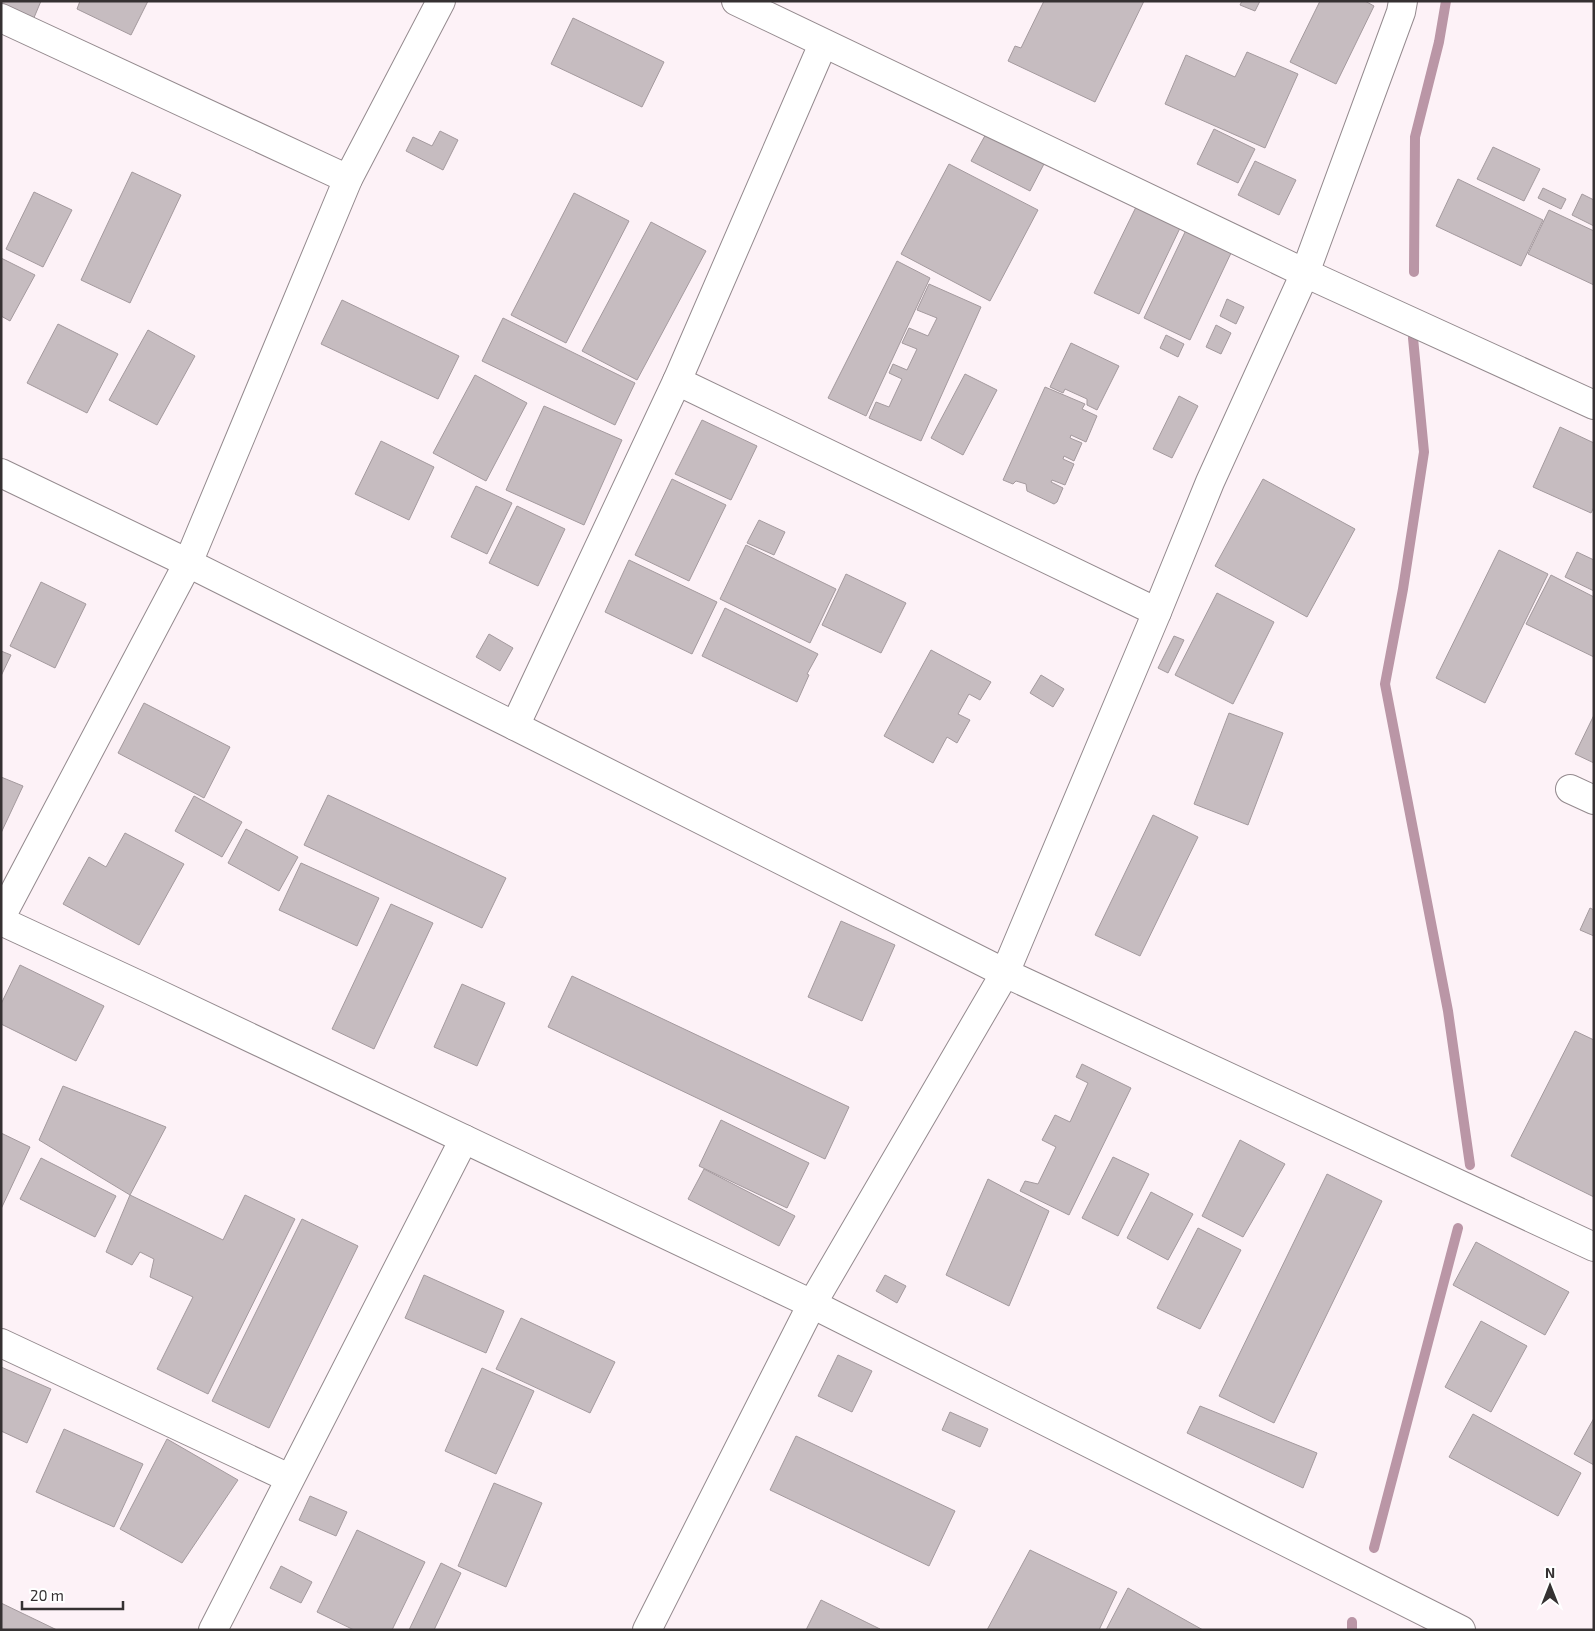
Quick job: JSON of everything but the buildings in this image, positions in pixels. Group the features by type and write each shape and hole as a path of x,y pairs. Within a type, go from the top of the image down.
{"street":[{"path":"1,917 188,563 348,179 441,1"},
{"path":"736,1 1305,273 1594,405"},
{"path":"647,1630 812,1304 1005,973 1210,482 1305,273 1401,12 1403,1"},
{"path":"1,18 348,179"},
{"path":"515,726 677,381 823,44"},
{"path":"677,381 1157,612"},
{"path":"1,473 188,563 1005,973 1594,1248"},
{"path":"1,921 812,1304 1461,1630"},
{"path":"213,1630 289,1478 464,1139"},
{"path":"1,1343 289,1478"}],"waterway":[{"path":"1414,272 1415,137 1439,42 1446,1"},
{"path":"1413,338 1424,452 1403,589 1385,684 1448,1011 1470,1165"},
{"path":"1374,1548 1458,1228"},
{"path":"1352,1622 1352,1630"}]}
